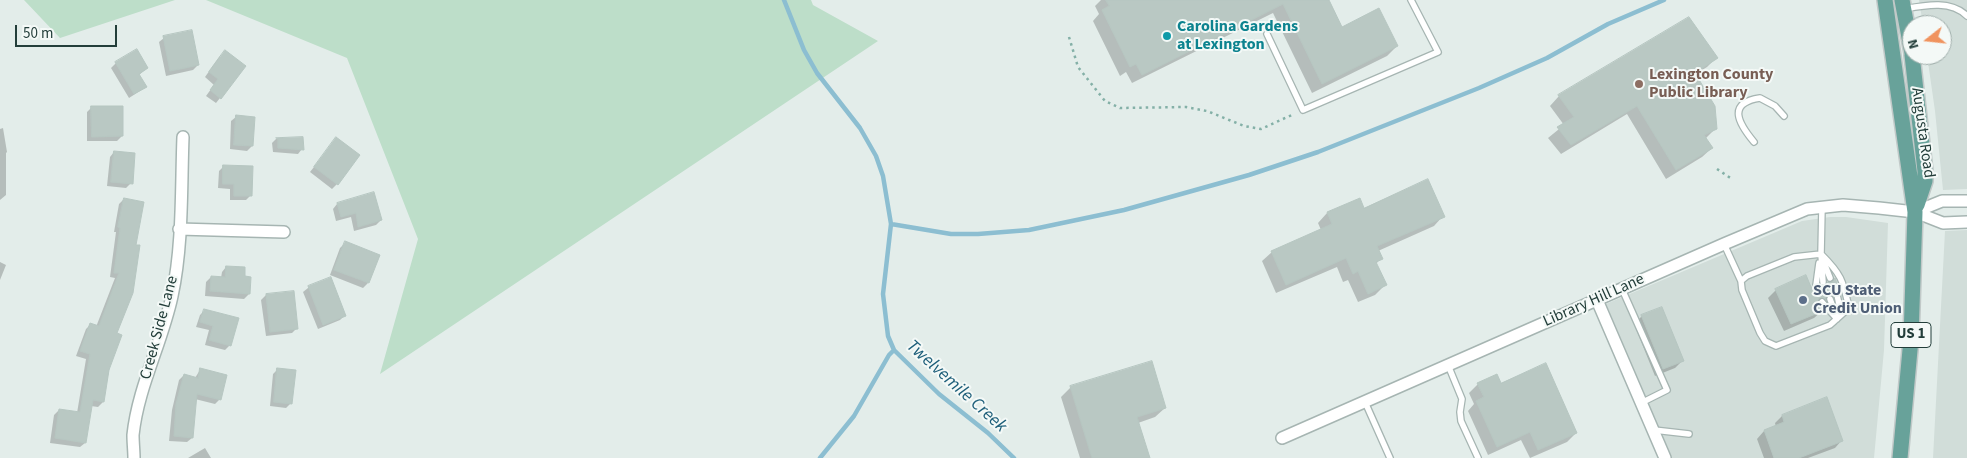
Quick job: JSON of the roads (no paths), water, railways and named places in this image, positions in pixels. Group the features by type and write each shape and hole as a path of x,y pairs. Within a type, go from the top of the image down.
{"main road":[{"name":"Augusta Road","path":"1885,0 1916,212 1911,339 1900,458"},
{"name":"Augusta Road","path":"1913,65 1925,171 1925,180 1916,212"}],"street":[{"name":"Creek Side Lane","path":"134,458 133,435 142,391 172,296 178,259 183,137"},
{"path":"1916,212 1942,201 1967,201"},
{"name":"Library Hill Lane","path":"1282,438 1792,215 1822,207 1843,206 1916,212"},
{"path":"1916,212 1943,223 1967,222"},
{"path":"179,229 284,232"},
{"path":"1597,300 1665,458"}],"lane":[{"path":"1267,34 1303,110 1438,52 1411,0"},
{"path":"1900,3 1945,2 1961,8 1967,16"},
{"path":"1754,142 1739,121 1741,107 1745,103 1760,98 1775,106 1784,116"},
{"path":"1822,207 1821,254 1823,282"},
{"path":"1724,244 1741,281 1742,290 1760,333 1765,342 1769,344 1782,345 1830,325 1849,308 1844,281 1837,270 1821,254"},
{"path":"1821,254 1830,278"},
{"path":"1741,281 1747,276 1794,257 1821,254"},
{"path":"1816,285 1821,254"},
{"path":"1622,289 1667,390 1641,403"},
{"path":"1837,295 1840,313 1837,319"},
{"path":"1830,299 1837,319"},
{"path":"1822,302 1837,319"},
{"path":"1448,366 1462,400 1461,421 1478,458"},
{"path":"1365,402 1390,458"},
{"path":"1653,430 1689,434"}],"waterway":[{"name":"Twelvemile Creek","path":"784,0 804,50 817,73 860,128 876,156 883,176 891,224 883,294 888,336 894,350 939,394 988,433 1014,458"},
{"path":"891,224 951,234 1029,230 1124,210 1249,175 1318,152 1479,88 1547,58 1608,24 1664,0"},
{"path":"820,458 854,416 889,355 894,350"}],"place":[{"name":"Carolina Gardens at Lexington","path":"1167,36"},
{"name":"Lexington County Public Library","path":"1639,84"},
{"name":"SCU State Credit Union","path":"1803,300"}]}
